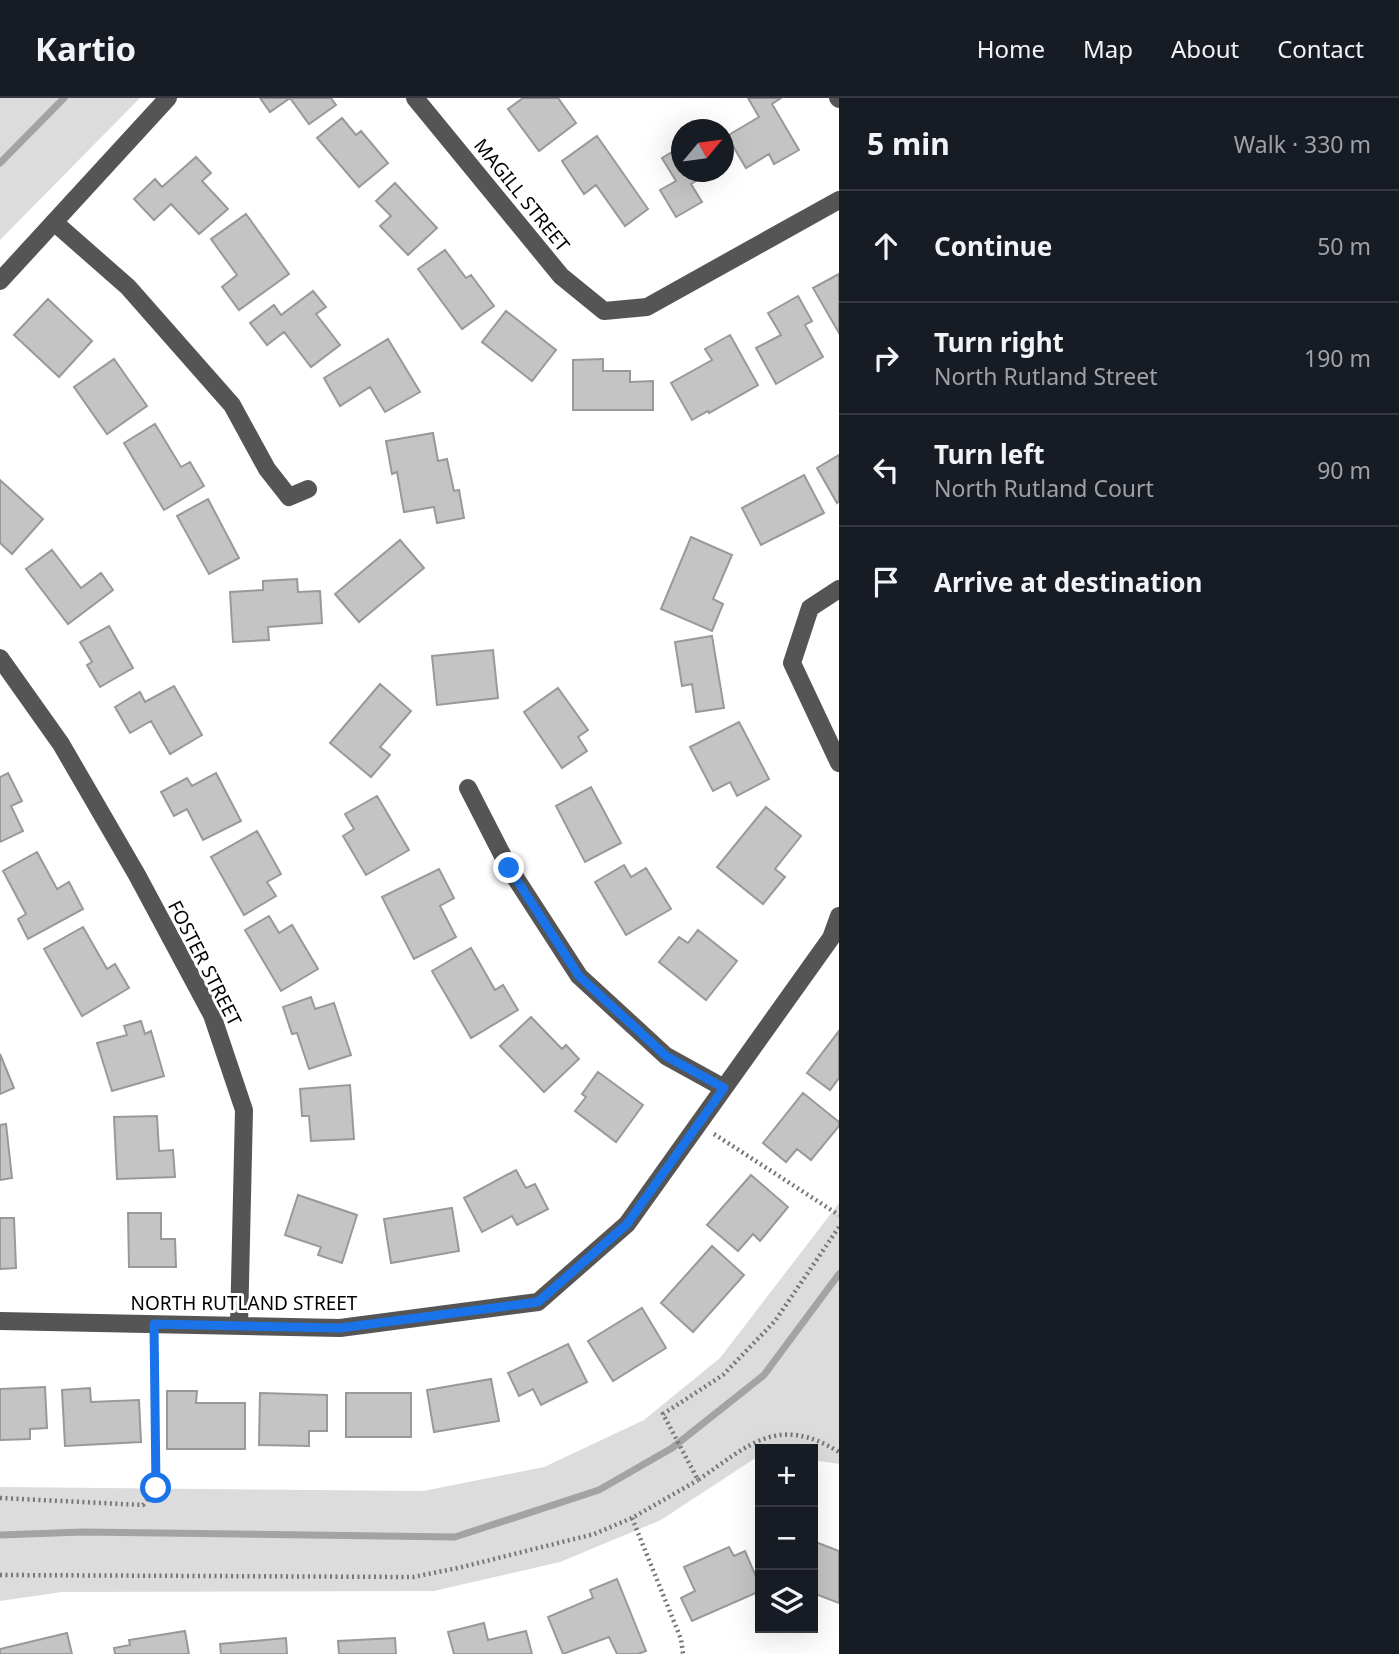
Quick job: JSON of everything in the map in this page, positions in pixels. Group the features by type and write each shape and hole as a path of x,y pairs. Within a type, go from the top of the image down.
{"street":[{"path":"0,281 168,98"},
{"name":"MAGILL STREET","path":"415,98 561,276 604,311 647,307 839,200"},
{"path":"54,222 128,287 232,405 267,469 289,497 308,489"},
{"path":"839,589 810,608 792,663 839,763"},
{"name":"FOSTER STREET","path":"0,658 61,744 137,875 212,1014 244,1110 239,1326"},
{"path":"468,788 509,868 579,976 666,1056 724,1088"},
{"name":"NORTH RUTLAND STREET","path":"0,1321 340,1328 538,1302 627,1224 831,938 839,916"}],"path":[{"path":"699,1124 839,1216"},
{"path":"698,1480 663,1414 723,1374 775,1321 839,1227"},
{"path":"0,1498 143,1505 156,1488 154,1324"},
{"path":"0,1576 413,1577 458,1569 594,1534 632,1518 698,1480 758,1440 787,1433 822,1441 839,1452"},
{"path":"632,1518 681,1639 683,1654"}],"shaded area":[{"path":"0,98 140,98 0,240"},
{"path":"839,1203 839,1464 818,1461 818,1444 755,1444 755,1458 661,1520 560,1562 434,1591 62,1592 0,1601 0,1487 423,1491 544,1467 644,1420 720,1358"}],"building":[{"path":"260,98 290,98 270,112"},
{"path":"290,98 331,98 336,105 309,124"},
{"path":"523,98 558,98 576,123 539,151 508,109"},
{"path":"748,98 781,98 772,104 799,150 774,164 769,154 746,168 734,148 734,132 759,117"},
{"path":"342,118 356,135 361,131 388,163 359,187 317,138"},
{"path":"597,136 648,209 625,226 596,185 584,194 562,161"},
{"path":"671,153 671,173 662,158"},
{"path":"196,157 211,173 202,181 228,209 199,234 171,204 154,220 134,199 155,179 162,187"},
{"path":"674,182 694,182 691,184 702,202 676,217 660,190"},
{"path":"395,183 437,228 408,255 380,226 391,216 376,201"},
{"path":"246,214 289,274 239,310 222,287 237,275 211,239"},
{"path":"445,250 466,278 471,275 494,306 462,329 418,269"},
{"path":"839,274 839,333 813,288"},
{"path":"313,291 326,307 316,314 340,345 311,367 284,332 267,345 250,323 274,305 281,315"},
{"path":"798,296 812,321 805,325 823,357 776,384 756,348 781,335 768,313"},
{"path":"48,299 92,341 59,377 14,335"},
{"path":"506,311 556,350 532,381 482,342"},
{"path":"730,335 758,385 692,420 671,383 712,360 705,349"},
{"path":"388,339 420,392 385,412 370,387 340,406 324,378"},
{"path":"114,359 147,406 107,434 74,387"},
{"path":"603,359 603,371 630,371 630,382 653,381 653,410 573,410 573,360"},
{"path":"155,424 181,467 190,462 204,486 164,510 124,443"},
{"path":"433,433 438,461 447,459 454,491 459,490 464,518 437,523 434,507 404,512 397,472 392,474 386,441"},
{"path":"839,455 839,501 837,503 817,468"},
{"path":"804,475 824,513 761,545 742,508"},
{"path":"0,480 43,519 12,554 0,543"},
{"path":"208,499 239,558 209,574 177,516"},
{"path":"691,537 732,555 713,599 723,604 712,631 661,609"},
{"path":"400,540 424,568 359,622 335,594"},
{"path":"52,550 81,588 101,573 113,590 68,624 26,569"},
{"path":"297,579 298,592 320,591 322,623 268,627 269,640 233,642 230,592 263,590 263,581"},
{"path":"109,626 133,668 100,687 87,665 92,662 80,642"},
{"path":"712,636 724,708 696,712 692,684 682,686 675,642"},
{"path":"493,650 498,698 437,705 432,656"},
{"path":"380,684 411,711 380,747 390,755 371,777 330,743"},
{"path":"174,686 202,735 170,754 151,721 130,733 115,707 140,692 145,702"},
{"path":"558,688 588,730 578,737 587,751 562,768 524,712"},
{"path":"739,722 769,779 737,796 730,782 713,791 690,747"},
{"path":"8,773 22,801 11,806 23,831 0,842 0,777"},
{"path":"216,773 241,821 203,840 187,809 174,816 161,792 187,778 192,786"},
{"path":"591,787 621,843 585,862 556,806"},
{"path":"377,796 409,850 366,875 343,836 354,829 345,814"},
{"path":"766,807 801,836 775,869 785,877 763,904 717,867"},
{"path":"257,831 281,874 267,882 276,896 244,915 211,857"},
{"path":"37,852 57,889 69,882 83,909 28,939 18,919 26,914 3,871"},
{"path":"624,865 631,877 646,868 671,909 626,935 595,882"},
{"path":"439,869 454,898 440,906 456,937 414,959 382,897"},
{"path":"269,916 279,933 292,925 318,969 281,991 245,930"},
{"path":"83,927 107,969 115,964 129,988 82,1016 44,949"},
{"path":"698,930 737,961 706,1000 659,962 679,937 688,943"},
{"path":"471,948 495,990 503,985 518,1010 471,1038 432,971"},
{"path":"311,997 315,1009 334,1003 351,1055 309,1069 297,1033 292,1034 283,1007"},
{"path":"531,1017 562,1049 566,1045 579,1059 544,1092 500,1046"},
{"path":"141,1021 145,1034 151,1031 164,1076 112,1091 97,1043 127,1035 124,1026"},
{"path":"839,1031 839,1078 830,1090 807,1073"},
{"path":"0,1054 14,1088 0,1094"},
{"path":"598,1072 643,1105 616,1142 575,1111 586,1097 582,1094"},
{"path":"350,1085 354,1139 311,1141 309,1116 302,1116 300,1089"},
{"path":"803,1093 839,1122 839,1126 811,1160 797,1149 786,1162 763,1143"},
{"path":"157,1116 159,1151 173,1150 175,1177 117,1179 114,1117"},
{"path":"6,1124 12,1178 0,1180 0,1125"},
{"path":"516,1170 526,1188 535,1184 548,1209 517,1225 512,1216 482,1232 464,1198"},
{"path":"751,1175 788,1207 760,1241 753,1234 738,1251 707,1225"},
{"path":"298,1195 357,1215 342,1263 318,1255 321,1247 285,1235"},
{"path":"452,1208 459,1251 391,1263 384,1219"},
{"path":"128,1213 161,1213 161,1239 175,1239 176,1267 129,1267"},
{"path":"0,1218 14,1218 16,1268 0,1269"},
{"path":"712,1246 744,1275 693,1332 661,1303"},
{"path":"642,1308 666,1348 613,1381 588,1341"},
{"path":"568,1344 587,1382 541,1405 533,1389 519,1396 508,1373"},
{"path":"491,1379 499,1421 434,1432 427,1390"},
{"path":"45,1387 47,1428 30,1429 30,1439 0,1440 0,1389"},
{"path":"90,1388 91,1402 139,1400 141,1442 65,1446 62,1390"},
{"path":"167,1391 197,1391 196,1403 245,1403 245,1449 167,1449"},
{"path":"260,1393 327,1395 327,1431 309,1431 309,1446 259,1445"},
{"path":"346,1393 411,1393 411,1437 346,1437"},
{"path":"818,1543 839,1551 839,1603 818,1595"},
{"path":"729,1547 734,1556 745,1551 755,1574 755,1593 692,1621 681,1598 695,1591 684,1567"},
{"path":"617,1579 646,1651 638,1654 617,1654 609,1637 563,1654 548,1617 593,1598 590,1590"},
{"path":"484,1623 488,1640 526,1631 532,1654 454,1654 448,1632"},
{"path":"185,1631 189,1654 115,1654 114,1648 130,1645 129,1640"},
{"path":"67,1633 72,1654 0,1654 0,1649"},
{"path":"286,1638 287,1654 221,1654 220,1644"},
{"path":"395,1638 396,1654 339,1654 338,1641"}],"waterway":[{"path":"0,163 64,98"},
{"path":"0,1535 83,1532 455,1537 599,1490 672,1448 764,1375 839,1274"}],"route":[{"path":"156,1488 154,1324 340,1328 538,1302 627,1224 724,1088 666,1056 579,976 509,868"}]}
